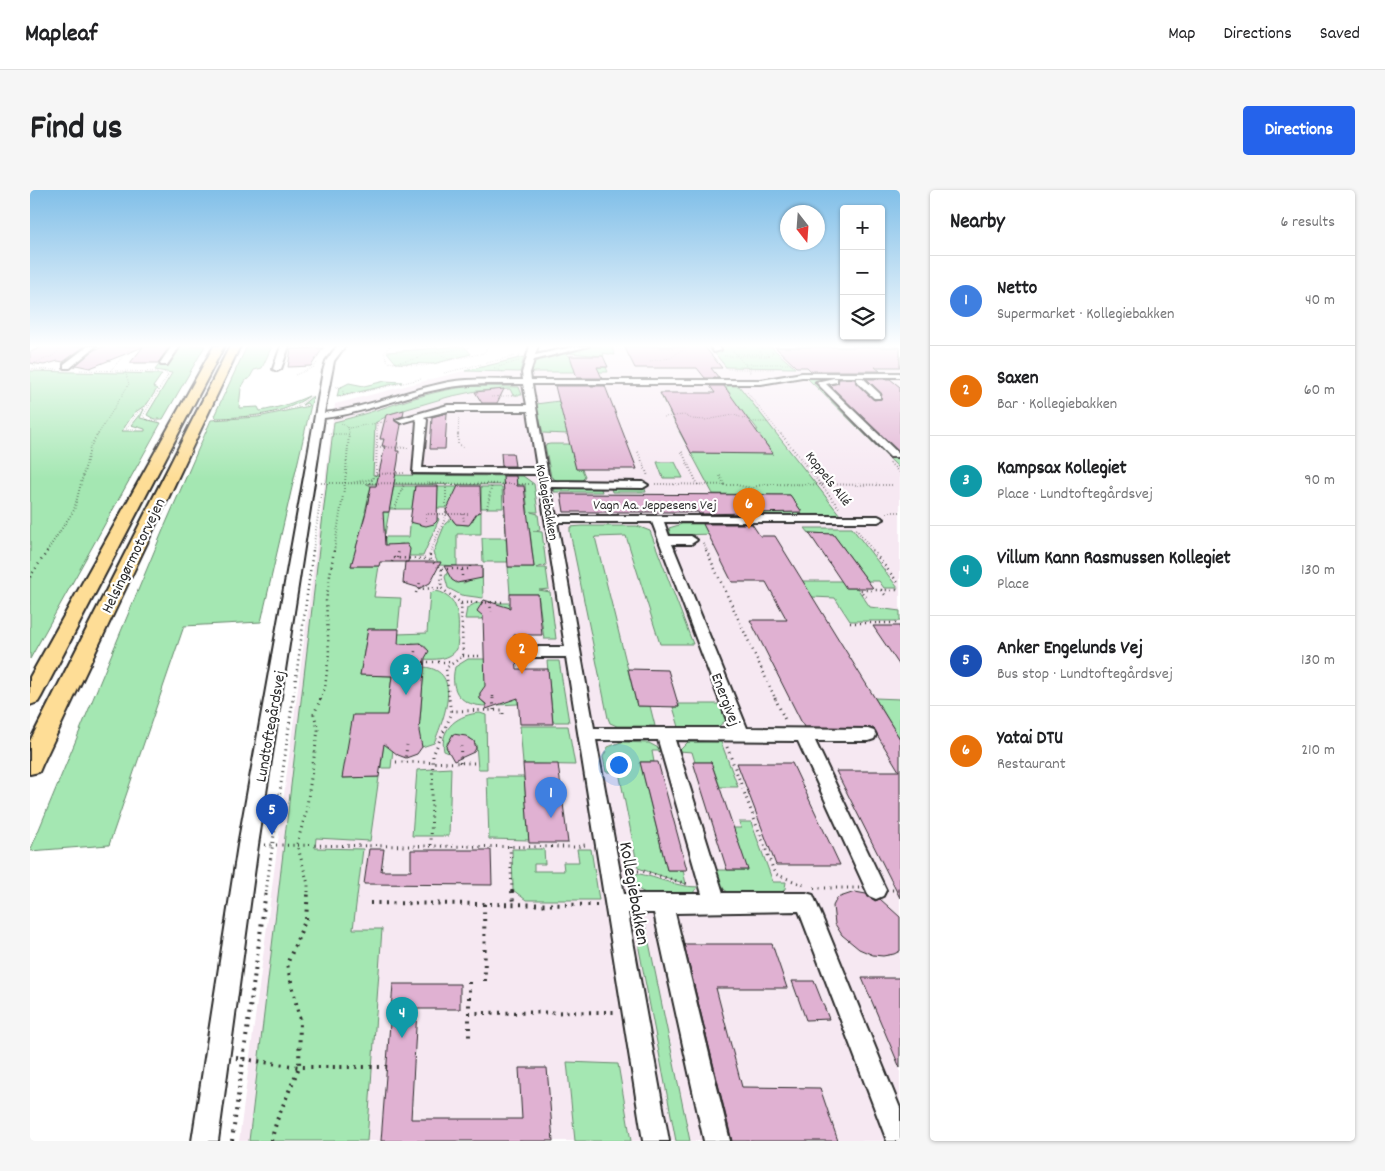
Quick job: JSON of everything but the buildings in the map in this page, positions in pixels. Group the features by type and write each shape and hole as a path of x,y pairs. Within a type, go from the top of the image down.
{"highway":[{"name":"Helsingørmotorvejen","path":"30,696 207,390"},
{"name":"Helsingørmotorvejen","path":"30,765 211,390"}],"street":[{"name":"Lundtoftegårdsvej","path":"205,1141 248,845 319,483 328,390"},
{"path":"326,420 430,390"},
{"name":"Kollegiebakken","path":"529,390 656,1141"},
{"path":"828,390 894,455"},
{"path":"871,390 877,396"},
{"path":"401,420 459,407 532,408"},
{"path":"416,416 422,420 417,471 448,471 643,484"},
{"name":"Vagn Aa. Jeppesens Vej","path":"551,520 878,519"},
{"name":"Energivej","path":"587,734 741,735 657,520"},
{"path":"665,540 696,539"},
{"path":"529,652 573,652"},
{"path":"665,734 713,893"},
{"path":"741,735 868,735"},
{"path":"798,736 876,890"},
{"path":"615,904 662,903 713,893 808,895 900,1141"},
{"path":"662,903 718,1141"}],"path":[{"path":"30,576 74,510 91,445 125,390"},
{"path":"158,390 143,417 159,421"},
{"path":"343,390 344,396"},
{"path":"340,397 369,390"},
{"name":"Koppels Allé","path":"747,391 900,584"},
{"path":"296,408 311,396"},
{"path":"139,429 126,429 137,413 149,404"},
{"path":"214,419 250,417 308,405"},
{"path":"459,407 458,444 463,447"},
{"path":"664,417 684,415 692,419 705,420 734,415 755,422 771,422"},
{"path":"272,1141 277,1120 299,1067 300,1020 287,964 306,919 308,884 296,844 306,812 318,730 314,714 325,688 329,653 326,600 345,483 349,434 348,428 339,420 346,418"},
{"path":"326,420 323,434 349,434"},
{"path":"348,428 401,420"},
{"path":"369,484 376,474 377,424"},
{"path":"377,447 419,448"},
{"path":"638,452 651,484 724,484 751,488 764,484 894,485"},
{"path":"682,452 698,485"},
{"path":"894,467 900,467"},
{"path":"376,474 417,471"},
{"path":"428,559 428,555 446,515 448,471"},
{"path":"720,476 724,484"},
{"path":"232,1141 274,845 319,483 492,484 544,478"},
{"path":"350,484 374,479"},
{"path":"714,481 716,485"},
{"path":"395,509 404,484"},
{"path":"487,508 492,484"},
{"path":"426,521 426,514 470,514"},
{"path":"463,514 464,522"},
{"path":"696,539 798,736"},
{"path":"397,558 399,550"},
{"path":"392,562 393,558 428,559 441,569 470,569 470,566"},
{"path":"441,569 441,588"},
{"path":"462,569 462,578"},
{"path":"420,580 420,589"},
{"path":"416,593 417,589 441,588 461,604 492,601 503,602"},
{"path":"866,597 860,590 900,590"},
{"path":"881,590 886,596"},
{"path":"491,612 492,601"},
{"path":"461,604 463,656"},
{"path":"850,623 900,623"},
{"path":"414,662 415,651"},
{"path":"431,845 433,755 452,715 446,668 463,656 481,656"},
{"path":"410,669 410,662 455,662"},
{"path":"493,696 494,710"},
{"path":"451,711 503,710 503,715"},
{"path":"722,734 775,874 808,895 863,888 900,890"},
{"path":"405,762 407,745"},
{"path":"460,763 461,746"},
{"path":"396,762 476,763"},
{"path":"248,845 576,847 605,839"},
{"path":"510,846 513,904"},
{"path":"610,871 642,871 713,893"},
{"path":"370,903 615,904"},
{"path":"484,904 485,982"},
{"path":"469,982 469,1038"},
{"path":"469,1014 634,1012"},
{"path":"218,1055 299,1067 386,1067"}],"shaded area":[{"path":"388,390 900,390 900,1141 239,1141 335,404"}],"green space":[{"path":"30,390 156,390 147,404 134,413 122,431 145,431 145,429 131,425 144,409 140,418 161,423 30,659"},
{"path":"162,390 179,390 163,419 154,419 147,415"},
{"path":"226,390 241,390 239,408 258,407 260,411 285,405 309,396 288,407 265,414 229,418 217,418 214,416"},
{"path":"338,390 366,390 337,397"},
{"path":"487,390 448,397 390,414 375,423 373,475 523,476 534,484 538,512 531,512 538,514 540,530 533,531 542,532 546,565 536,568 546,568 549,589 539,590 550,592 556,639 544,639 538,594 510,594 508,567 534,567 530,532 506,532 504,513 528,513 525,485 367,484 371,486 365,512 389,512 385,534 360,534 351,566 379,566 374,597 401,598 398,629 368,629 360,675 392,676 387,715 343,778 379,777 370,841 316,838 315,848 363,849 353,929 382,929 367,1141 249,1141 334,422 442,391"},
{"path":"511,390 520,390 522,395 513,395"},
{"path":"728,390 742,390 840,515 762,515 761,512 802,512 790,495 713,494 691,453 773,453 766,444 686,444 679,431 758,430 752,422 675,423 669,411 742,411 737,404 665,404 662,397 732,397"},
{"path":"820,390 826,390 890,454 900,454 900,469"},
{"path":"313,396 261,622 184,626 109,845 30,851 163,530 211,420 258,417 309,406 307,403 302,405"},
{"path":"559,401 568,434 543,433 536,404"},
{"path":"570,444 585,476 582,481 558,481 551,477 545,445"},
{"path":"657,462 675,462 683,478 663,478"},
{"path":"394,486 415,486 412,509 389,509"},
{"path":"559,486 644,486 646,492 612,492 611,488 601,489 602,492 554,492 555,488"},
{"path":"438,487 458,487 458,508 436,508"},
{"path":"481,487 502,487 503,508 481,508"},
{"path":"481,512 481,534 457,534 457,566 439,565 433,553 445,524 453,517 453,521 456,524 468,525 473,521 474,513"},
{"path":"411,516 423,525 434,524 436,517 439,519 423,556 401,556 403,544 394,546 382,555 385,537 409,537"},
{"path":"682,524 752,524 757,533 675,535 675,537 671,537 669,528"},
{"path":"637,526 650,531 693,644 660,644 626,536 595,537 637,706 650,706 655,726 617,726 610,723 608,718 570,532 570,527"},
{"path":"805,528 852,528 898,588 884,588 879,581 868,581 833,534 809,533"},
{"path":"482,538 506,538 508,562 483,562"},
{"path":"475,566 482,566 483,598 461,595 448,588 445,577 448,571 452,580 464,583 472,579"},
{"path":"802,581 842,581 847,588 857,588 870,607 900,611 900,621 850,621 835,598 812,597"},
{"path":"436,591 445,594 455,606 458,622 457,649 444,658 418,659 428,650 424,645 412,643 394,659 397,634 427,633 430,593"},
{"path":"476,603 487,603 478,609 482,615 495,603 511,603 513,625 486,619 465,619 467,608"},
{"path":"468,659 485,659 517,675 518,704 497,705 480,693 480,699 487,706 464,701 456,691 454,676 455,667"},
{"path":"547,661 559,661 569,722 553,722"},
{"path":"424,667 436,670 444,677 447,687 445,710 434,743 422,747 420,740 393,749 391,768 381,768 386,721 420,721"},
{"path":"875,698 900,699 900,739"},
{"path":"679,704 721,704 726,720 718,727 679,727 673,707 679,707"},
{"path":"480,713 486,715 487,769 478,769 476,744 470,738 452,737 447,743 449,753 444,751 443,743 448,729 458,719"},
{"path":"520,726 568,726 575,765 523,764"},
{"path":"621,742 649,743 664,751 652,751 654,762 640,762 667,870 683,870 686,884 638,868 619,772 606,772 603,757 608,747"},
{"path":"688,742 721,742 738,787 720,787 711,762 695,762 692,752 679,751"},
{"path":"451,768 449,836 412,836 417,770"},
{"path":"487,777 524,777 529,840 489,839"},
{"path":"739,822 751,822 773,882 786,882 785,889 771,898 743,898 726,891 719,884 715,870 747,870 733,828 741,828"},
{"path":"512,849 544,849 545,864 534,864 534,871 564,871 563,862 579,862 577,849 591,849 599,900 526,900 513,890"},
{"path":"625,872 679,885 698,887 690,896 652,895 636,888"},
{"path":"645,924 690,1141 676,1141 639,949 639,931"},
{"path":"567,1062 618,1064 631,1141 575,1141"}],"place":[{"name":"Yatai DTU","path":"749,529"},
{"name":"Saxen","path":"522,674"},
{"name":"Kampsax Kollegiet","path":"406,695"},
{"name":"Netto","path":"551,818"},
{"name":"Anker Engelunds Vej","path":"272,835"},
{"name":"Villum Kann Rasmussen Kollegiet","path":"402,1038"}]}
